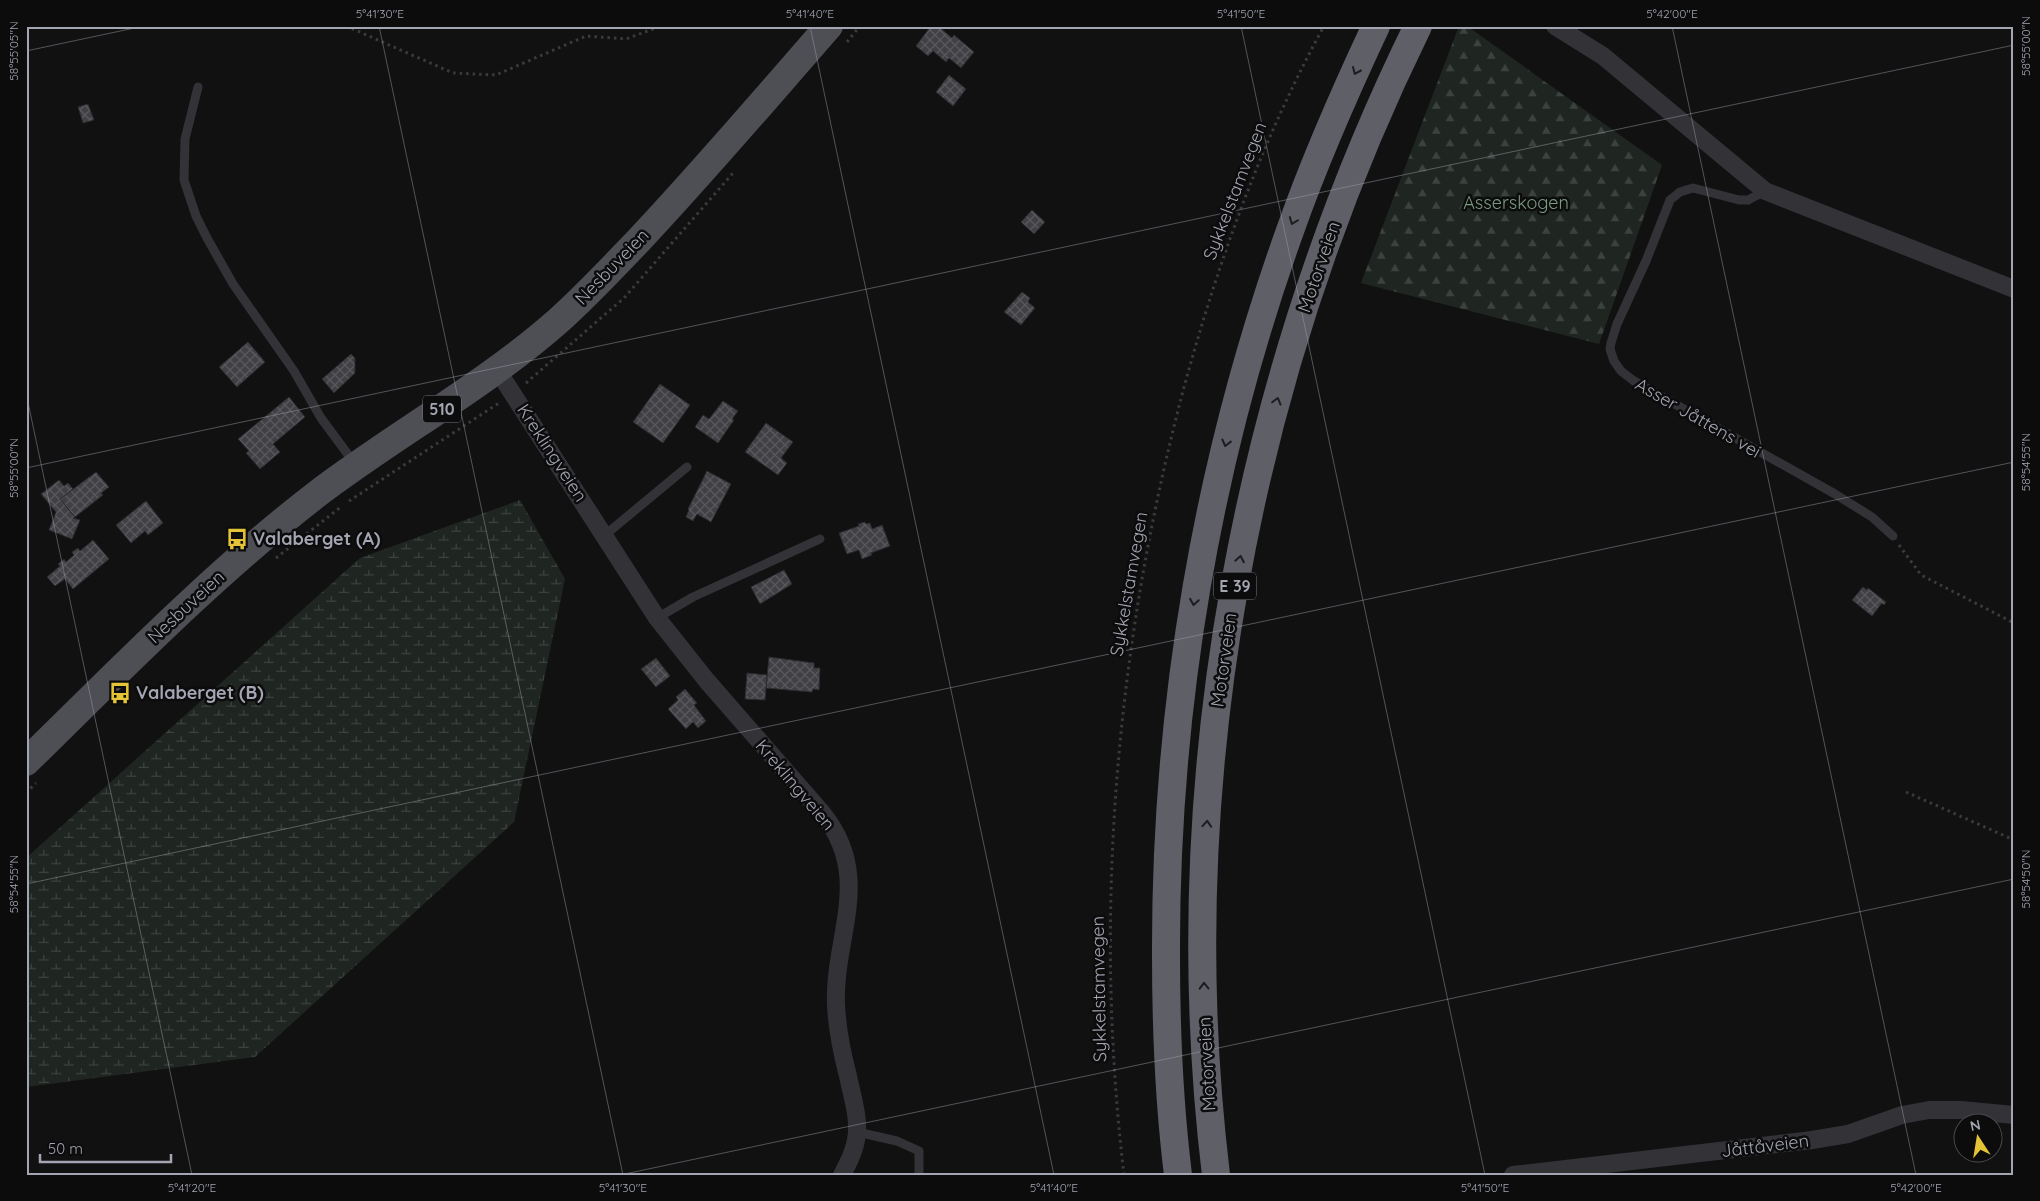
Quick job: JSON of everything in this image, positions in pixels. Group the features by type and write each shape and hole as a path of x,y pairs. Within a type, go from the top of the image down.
{"highway":[{"name":"E 39","path":"1178,1175 1168,1040 1166,895 1176,731 1195,596 1222,462 1251,348 1270,287 1314,168 1376,26"},
{"name":"Motorveien","path":"1216,1175 1208,1101 1205,1037 1203,968 1205,851 1216,727 1233,598 1259,473 1290,355 1309,293 1349,182 1418,26"}],"main road":[{"name":"Nesbuveien","path":"26,762 176,615 230,566 318,494 498,371 560,319 598,283 677,200 829,26"}],"street":[{"path":"1555,26 1603,56 1765,191 2014,289"},
{"name":"Kreklingveien","path":"498,371 657,618 707,681 824,814 836,832 847,871 849,898 836,987 836,1005 854,1104 857,1132 854,1149 842,1175"},
{"name":"Jåttåveien","path":"1513,1175 1812,1140 1848,1134 1902,1116 1929,1110 1961,1110 2014,1115"}],"lane":[{"path":"198,87 185,139 184,180 196,216 233,284 294,371 321,418 357,466"},
{"name":"Asser Jåttens vei","path":"1765,191 1748,200 1739,200 1693,188 1680,192 1670,200 1646,261 1613,334 1610,349 1614,361 1621,371 1634,381 1835,494 1872,517 1893,536"},
{"path":"605,535 687,466"},
{"path":"657,618 693,597 820,539"},
{"path":"857,1132 897,1141 919,1151 919,1175"}],"path":[{"path":"346,26 453,73 496,75 586,36 626,39 661,26"},
{"name":"Sykkelstamvegen","path":"1124,1175 1115,1086 1112,1020 1111,882 1120,737 1142,579 1172,436 1192,359 1216,281 1250,183 1273,129 1324,26"},
{"path":"1893,536 1921,575 2014,623"},
{"path":"1906,792 2014,840"}],"green space":[{"name":"Asserskogen","path":"1459,26 1467,26 1662,165 1599,344 1361,283"},
{"path":"520,500 565,579 514,822 255,1057 26,1087 26,858 360,558"}],"building":[{"path":"931,26 938,26 952,38 954,35 974,52 961,68 949,58 946,62 933,51 928,56 916,46"},
{"path":"949,75 966,89 953,106 936,92"},
{"path":"88,104 94,120 83,123 78,107"},
{"path":"1032,210 1045,222 1034,234 1021,222"},
{"path":"1022,292 1030,298 1028,302 1035,308 1021,325 1004,312"},
{"path":"248,342 265,362 237,387 219,367"},
{"path":"351,354 355,358 355,373 334,393 322,379"},
{"path":"660,384 690,405 663,443 633,422"},
{"path":"289,397 305,417 273,444 280,452 260,469 246,453 249,451 238,439"},
{"path":"723,401 738,411 718,443 695,427 703,415 709,419"},
{"path":"766,423 793,442 781,458 787,463 778,475 745,452"},
{"path":"707,471 731,484 711,522 697,514 693,521 686,517 688,509"},
{"path":"96,472 109,487 101,493 103,495 75,517 60,499"},
{"path":"59,480 64,486 68,483 73,489 60,499 75,517 73,518 80,520 72,539 49,530 56,512 41,494"},
{"path":"146,501 163,523 148,535 145,531 131,543 116,525"},
{"path":"865,522 866,524 870,523 872,529 882,525 890,546 871,553 872,555 862,559 859,550 847,554 839,533"},
{"path":"93,540 109,559 73,589 65,579 55,586 47,577 60,566 58,564 64,559 66,562 74,555 72,552 78,548 80,551"},
{"path":"784,570 792,584 760,604 751,587"},
{"path":"1863,587 1867,590 1868,588 1886,602 1884,605 1882,603 1872,616 1852,600"},
{"path":"769,657 814,663 814,668 820,668 819,690 813,689 812,692 766,688"},
{"path":"656,658 670,676 656,687 641,669"},
{"path":"747,673 767,675 765,700 745,699"},
{"path":"685,689 697,703 694,705 706,721 698,728 693,722 686,729 668,709 678,700 676,697"}],"place":[{"name":"Valaberget (A)","path":"237,539"},
{"name":"Valaberget (B)","path":"120,693"}]}
